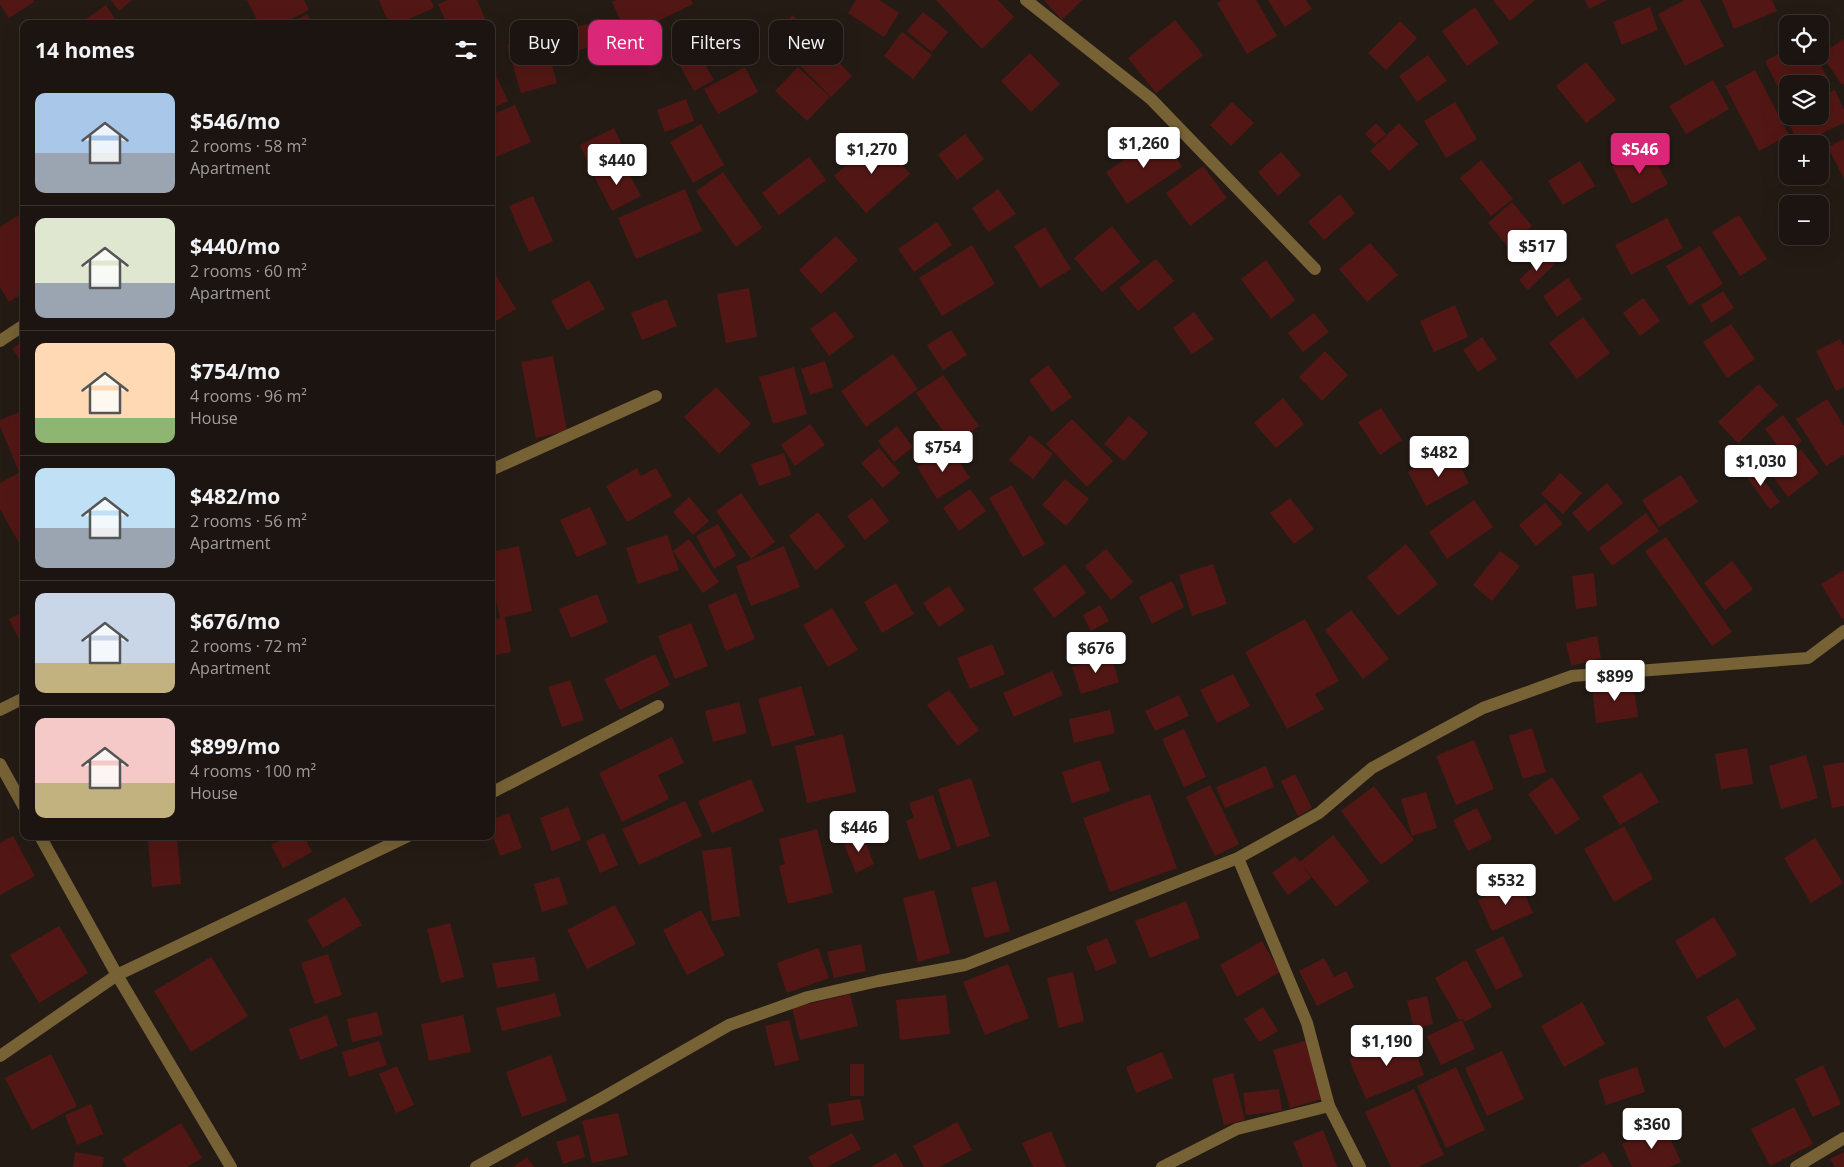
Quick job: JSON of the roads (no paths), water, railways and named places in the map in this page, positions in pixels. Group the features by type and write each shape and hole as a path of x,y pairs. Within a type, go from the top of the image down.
{"street":[{"path":"1026,0 1151,99 1315,269"},
{"path":"0,341 20,328"},
{"path":"495,468 656,396"},
{"path":"476,1167 729,1025 808,998 878,981 965,965 1238,858 1319,813 1372,768 1483,708 1572,676 1808,658 1844,631"},
{"path":"0,710 20,700"},
{"path":"495,791 658,706"},
{"path":"0,764 20,800"},
{"path":"42,840 117,975 231,1167"},
{"path":"0,1056 117,975 400,840"},
{"path":"1238,858 1307,1023 1329,1106 1360,1167"},
{"path":"1162,1167 1237,1129 1329,1106"},
{"path":"1796,1167 1844,1138"}]}
